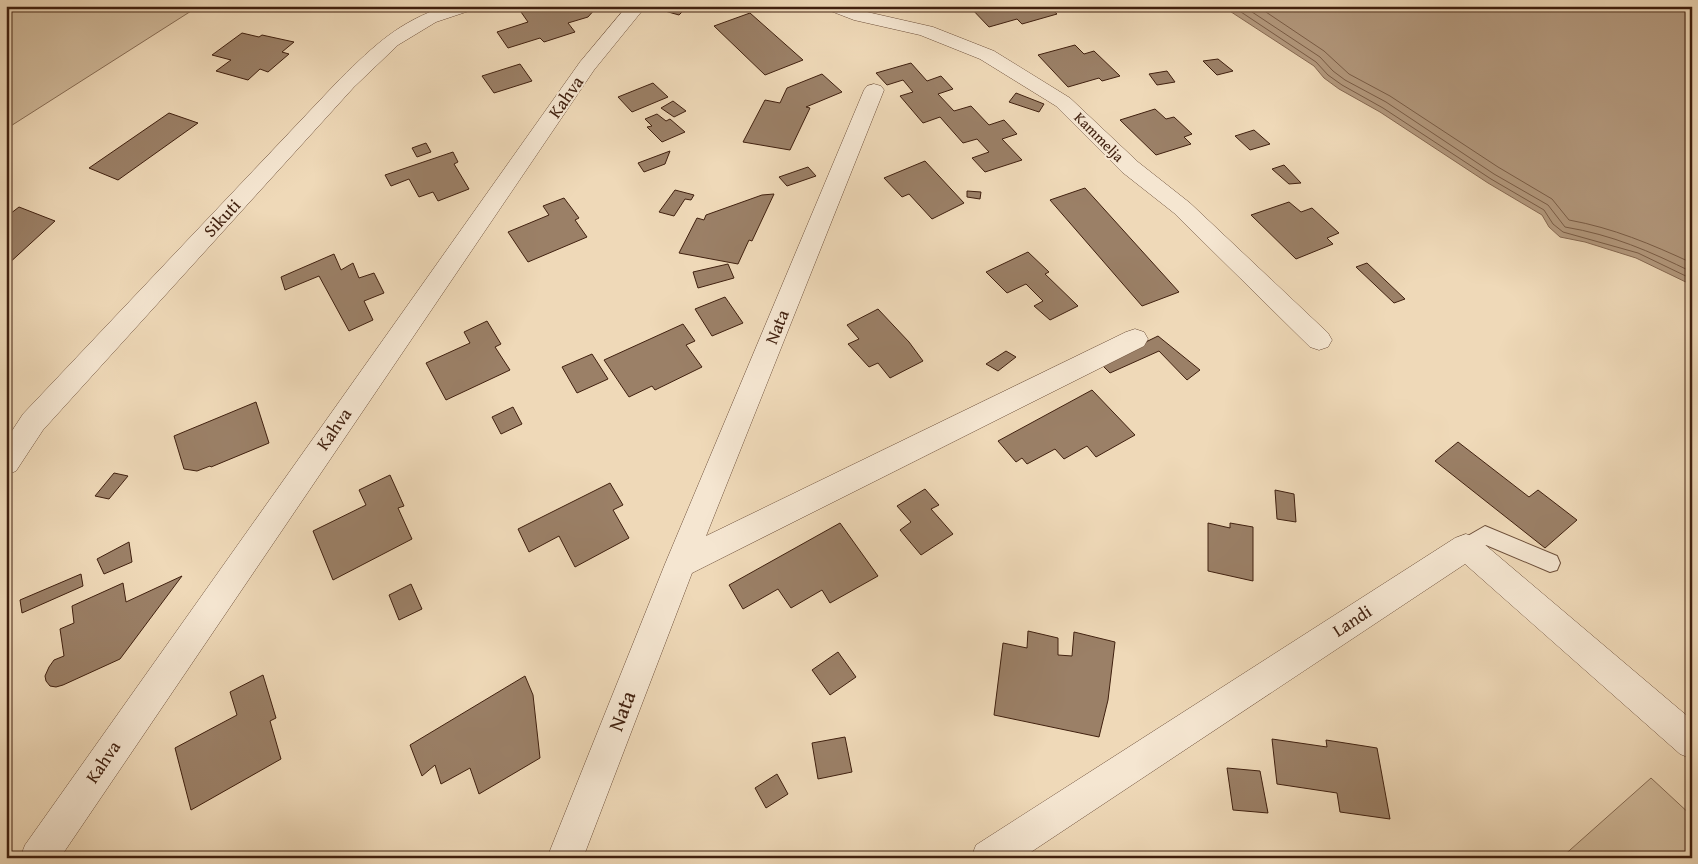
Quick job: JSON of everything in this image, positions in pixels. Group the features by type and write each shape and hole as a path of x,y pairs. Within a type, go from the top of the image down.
{"street":[{"name":"Sikuti","path":"6,463 33,422 354,77 391,41 429,18 465,6"},
{"name":"Kahva","path":"38,858 587,66 637,6"},
{"name":"Kammelja","path":"835,6 861,16 926,31 987,55 1063,102 1130,167 1182,208 1319,340"},
{"name":"Nata","path":"565,858 680,564 874,90"},
{"path":"680,564 1135,339"},
{"path":"1466,547 1692,742"},
{"name":"Landi","path":"989,858 1466,547"}],"lane":[{"path":"1466,547 1485,535 1550,563"}],"shaded area":[{"path":"6,6 199,6 6,129"},
{"path":"1651,778 1692,816 1692,858 1561,858"}],"water":[{"path":"1222,6 1692,6 1692,285 1636,258 1585,242 1560,237 1549,227 1542,215 1488,183 1380,112 1339,89 1324,78 1314,66"}],"building":[{"path":"540,6 594,6 596,8 588,17 568,23 575,32 544,42 540,38 508,48 497,32 528,22 521,12"},
{"path":"657,6 688,6 679,15 654,8"},
{"path":"969,6 1048,6 1057,14 1022,24 1017,19 989,27"},
{"path":"750,13 803,60 765,75 714,26"},
{"path":"242,33 294,42 282,52 289,54 268,72 260,69 248,80 216,71 231,60 212,55"},
{"path":"1075,45 1084,54 1094,51 1120,76 1102,81 1099,78 1068,87 1038,55"},
{"path":"1218,59 1233,71 1217,75 1203,61"},
{"path":"911,63 927,81 941,76 953,89 938,94 954,111 971,106 989,125 1004,120 1017,134 1002,139 1022,160 985,172 972,158 989,152 977,139 963,143 940,117 923,123 900,96 913,92 903,80 887,85 876,73"},
{"path":"520,64 532,81 494,93 482,76"},
{"path":"1167,71 1175,82 1157,85 1149,74"},
{"path":"822,74 842,92 806,107 810,108 790,150 743,142 765,100 780,103 787,88"},
{"path":"653,83 668,97 632,112 618,97"},
{"path":"1016,93 1044,104 1039,112 1009,102"},
{"path":"673,101 686,111 674,117 661,108"},
{"path":"1155,109 1166,119 1174,117 1192,134 1184,137 1191,144 1156,155 1120,120"},
{"path":"169,113 198,123 118,180 89,168"},
{"path":"657,114 666,121 670,119 685,132 662,142 647,127 652,126 645,119"},
{"path":"1254,130 1270,144 1250,150 1235,136"},
{"path":"426,143 431,152 417,157 412,148"},
{"path":"670,151 665,164 644,172 638,163"},
{"path":"453,152 458,162 454,164 469,189 438,201 433,192 419,197 409,179 391,186 385,175"},
{"path":"925,161 964,203 932,219 909,194 902,197 884,178"},
{"path":"1284,165 1301,183 1289,184 1272,169"},
{"path":"808,167 816,176 787,186 779,177"},
{"path":"1085,188 1179,292 1142,306 1050,200"},
{"path":"675,190 694,195 691,200 685,199 674,216 659,212"},
{"path":"967,191 981,192 980,199 967,197"},
{"path":"774,194 752,241 749,240 738,264 679,253 697,218 704,220 706,215 762,195"},
{"path":"564,198 579,218 575,220 587,237 528,262 508,232 549,215 543,206"},
{"path":"1289,202 1301,212 1312,208 1339,233 1327,238 1333,244 1296,259 1251,215"},
{"path":"19,207 55,221 6,266 6,217"},
{"path":"1028,252 1049,272 1045,274 1078,306 1050,320 1034,306 1043,301 1026,284 1007,293 986,272"},
{"path":"334,254 341,270 353,263 359,278 374,273 384,293 364,301 373,320 349,331 319,276 285,290 281,277"},
{"path":"1367,263 1405,299 1394,303 1356,267"},
{"path":"728,264 734,278 698,288 693,272"},
{"path":"725,297 743,323 712,336 695,309"},
{"path":"878,309 909,342 923,361 890,378 878,363 869,367 848,344 859,339 847,325"},
{"path":"487,321 501,344 495,347 510,370 446,400 426,363 470,343 464,332"},
{"path":"683,324 695,341 686,345 702,367 655,390 652,386 629,397 604,360"},
{"path":"1158,336 1200,370 1187,380 1159,351 1110,373 1101,364"},
{"path":"1006,351 1016,357 998,371 986,364"},
{"path":"592,354 608,379 577,393 562,367"},
{"path":"1092,390 1135,435 1096,457 1087,446 1064,459 1055,449 1027,464 1022,458 1016,462 998,441"},
{"path":"256,402 269,443 211,467 197,471 184,469 174,436"},
{"path":"513,407 522,424 501,434 492,417"},
{"path":"1458,442 1529,497 1538,490 1577,520 1545,548 1435,461"},
{"path":"114,473 128,476 109,499 95,496"},
{"path":"390,475 404,506 398,508 412,539 333,580 313,531 366,505 359,490"},
{"path":"610,483 623,505 613,510 629,538 575,567 559,536 529,552 518,529"},
{"path":"925,489 939,505 931,509 953,534 921,555 900,530 911,522 897,506"},
{"path":"1275,490 1294,494 1296,522 1277,519"},
{"path":"840,523 878,576 830,603 822,590 791,608 778,589 743,609 729,585"},
{"path":"1208,523 1230,528 1230,523 1253,527 1253,581 1208,571"},
{"path":"129,542 132,562 104,574 97,559"},
{"path":"81,574 83,586 22,613 20,600"},
{"path":"182,576 120,659 63,685 50,686 45,676 54,660 64,656 60,629 74,623 72,606 123,583 126,602"},
{"path":"411,584 422,609 399,620 389,595"},
{"path":"1028,631 1058,638 1058,655 1072,656 1074,632 1115,642 1108,700 1099,737 994,715 1003,643 1027,648"},
{"path":"838,652 856,677 830,695 812,670"},
{"path":"263,675 276,718 270,721 281,759 191,810 175,748 237,715 230,692"},
{"path":"525,676 533,695 540,758 479,794 470,768 441,784 435,765 422,776 410,745"},
{"path":"845,737 852,772 818,779 812,743"},
{"path":"1272,739 1327,747 1326,740 1377,748 1390,819 1340,812 1337,793 1277,784"},
{"path":"1227,768 1260,771 1268,813 1233,810"},
{"path":"777,774 788,794 766,808 755,788"}]}
